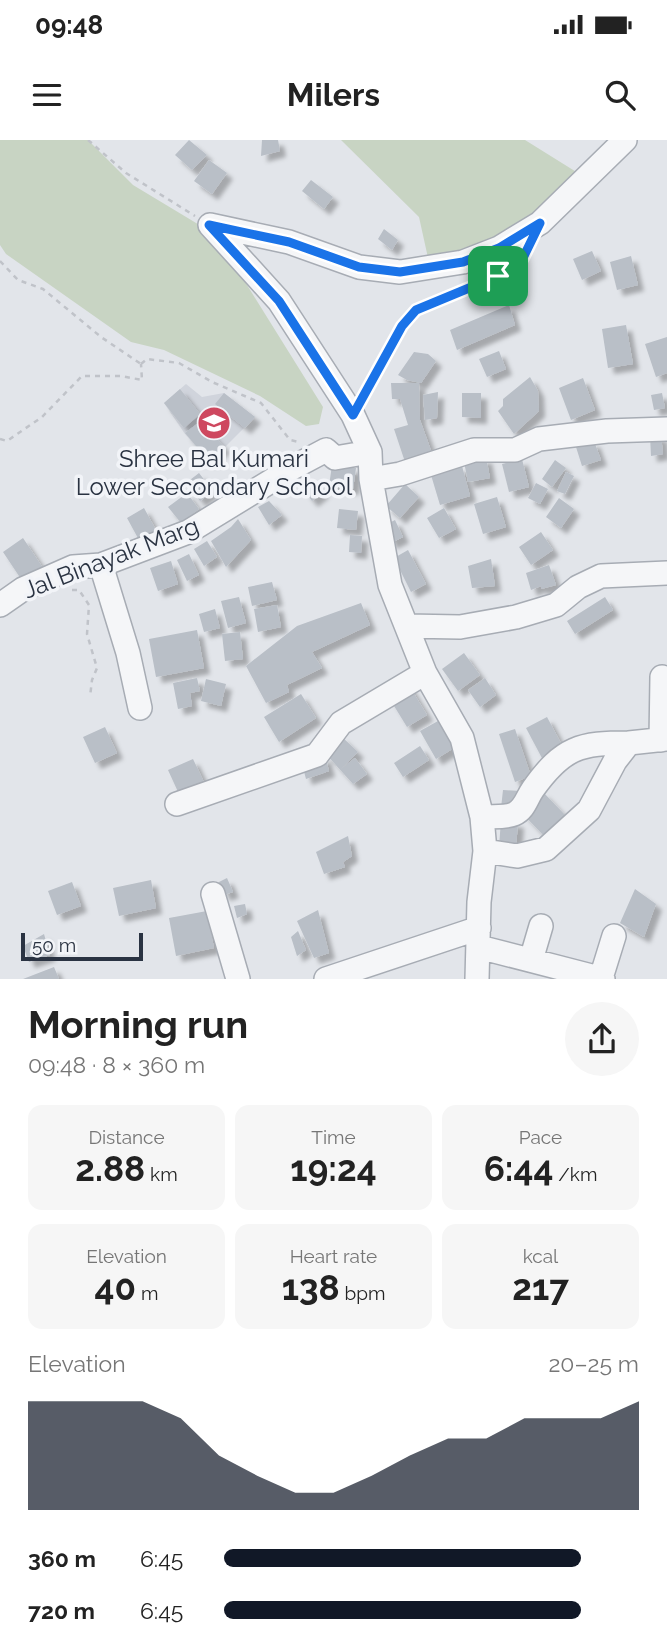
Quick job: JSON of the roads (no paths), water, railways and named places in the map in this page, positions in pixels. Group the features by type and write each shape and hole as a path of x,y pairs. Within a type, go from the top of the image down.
{"street":[{"path":"477,979 485,851 482,817 462,738 425,673 390,585 371,479 370,452 353,415 279,301 209,225 289,242 359,267 400,272 463,262 499,248 540,223 625,140"},
{"path":"371,479 400,474 474,450 516,450 539,439 607,430 667,429"},
{"name":"Jal Binayak Marg","path":"0,605 23,589 73,567 101,565 188,532 326,450 335,458 370,452"},
{"path":"101,565 128,653 140,708"},
{"path":"407,626 460,627 516,617 556,605 578,587 601,576 667,573"},
{"path":"177,804 317,755 341,723 425,673"},
{"path":"482,817 511,816 523,809 530,793 550,766 575,749 596,743 664,740 662,677"},
{"path":"485,851 517,856 546,849 589,810 615,761 629,743"},
{"path":"213,894 238,979"},
{"path":"531,960 541,926"},
{"path":"326,979 479,938 531,960 602,979 614,936"}],"place":[{"name":"Shree Bal Kumari Lower Secondary School","path":"214,423"}]}
